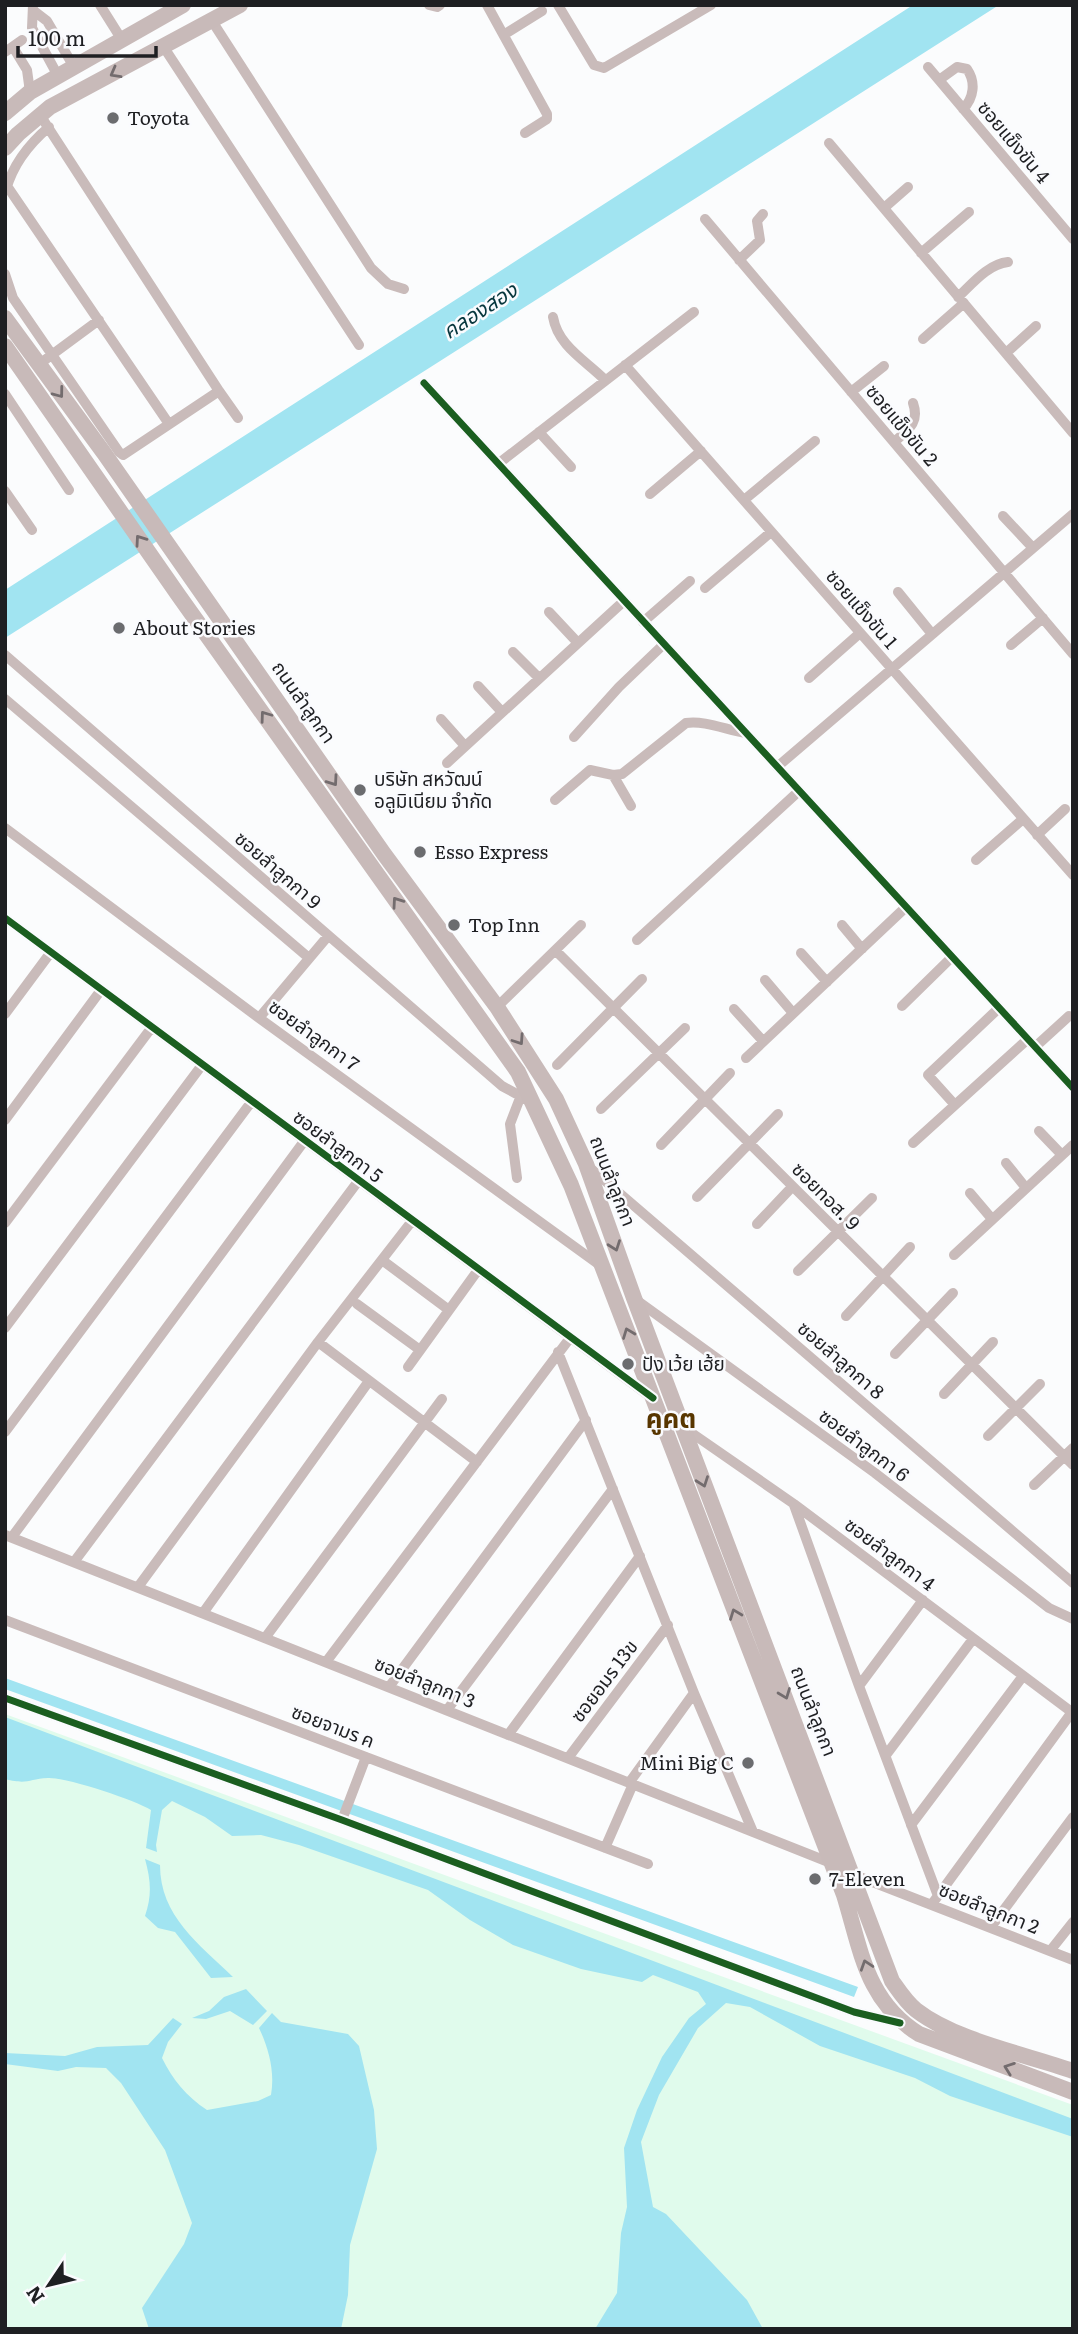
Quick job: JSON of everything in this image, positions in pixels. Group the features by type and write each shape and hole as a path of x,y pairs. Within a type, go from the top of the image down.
{"main road":[{"path":"5,113 30,92 122,40 166,9 183,5"},
{"path":"5,148 163,46 240,5"},
{"name":"ถนนลำลูกกา","path":"5,317 45,359 104,453 195,585 384,854 497,1007 543,1076 586,1164 886,1968 901,1994 916,2010 941,2025 988,2044 1073,2071"},
{"name":"ถนนลำลูกกา","path":"5,346 179,596 518,1072 527,1100 571,1185 604,1269 831,1863 867,1971 878,1994 900,2023 919,2034 1073,2092"},
{"path":"437,957 451,945"}],"street":[{"path":"100,5 122,40"},
{"path":"429,5 440,5"},
{"path":"488,5 547,114 544,122 525,133"},
{"path":"558,5 594,65 604,68 711,5"},
{"path":"33,8 47,21 74,67"},
{"path":"33,8 32,28 58,76"},
{"path":"505,34 542,11"},
{"path":"212,21 371,268 388,284 404,289"},
{"path":"22,40 11,52 27,70 30,92"},
{"path":"163,46 359,345"},
{"path":"939,80 957,66 967,69 972,82 972,98 963,109"},
{"name":"ซอยแข็งขัน 4","path":"928,67 1073,239"},
{"path":"44,121 35,139 20,157 6,186 169,424"},
{"path":"44,121 238,418"},
{"path":"829,143 1073,433"},
{"path":"884,208 908,187"},
{"path":"921,253 969,212"},
{"path":"739,260 760,240 757,221 763,214"},
{"name":"ซอยแข็งขัน 2","path":"705,219 1073,654"},
{"path":"923,340 990,269 996,264 1007,262"},
{"path":"5,274 13,298 45,359 123,455 219,391"},
{"path":"498,464 694,312"},
{"path":"553,317 557,335 605,380"},
{"path":"45,359 99,320"},
{"path":"1006,353 1036,326"},
{"name":"ซอยแข็งขัน 1","path":"625,365 1073,875"},
{"path":"851,392 884,366"},
{"path":"424,383 1073,1088"},
{"path":"5,394 69,489"},
{"path":"894,442 912,427 916,419 913,403"},
{"path":"539,432 571,467"},
{"path":"744,500 815,441"},
{"path":"650,494 701,452"},
{"path":"5,491 32,530"},
{"path":"777,767 1073,514"},
{"path":"1003,516 1033,548"},
{"path":"705,588 771,532"},
{"path":"643,622 690,581"},
{"path":"898,592 932,634"},
{"path":"447,763 624,601"},
{"path":"549,612 578,643"},
{"path":"1011,645 1043,618"},
{"path":"809,678 860,633"},
{"path":"574,737 619,687 664,644"},
{"path":"513,652 539,678"},
{"name":"ซอยลำลูกกา 9","path":"5,655 502,1086 527,1100"},
{"path":"478,686 502,712"},
{"path":"5,699 309,958"},
{"path":"441,719 465,746"},
{"path":"555,800 590,770 622,774 686,723 697,721 746,733"},
{"path":"614,775 631,806"},
{"path":"637,940 799,790"},
{"path":"1037,835 1065,810"},
{"path":"976,860 1023,819"},
{"name":"ซอยลำลูกกา 7","path":"5,828 604,1269"},
{"path":"746,1058 906,907"},
{"name":"ซอยลำลูกกา 5","path":"5,918 653,1398"},
{"path":"497,1007 581,925"},
{"path":"842,925 862,949"},
{"path":"259,1017 328,936"},
{"name":"ซอยทอส. 9","path":"556,951 1014,1408 1068,1452 1073,1465"},
{"path":"5,1014 51,952"},
{"path":"801,953 827,982"},
{"path":"902,1006 953,957"},
{"path":"557,1065 642,979"},
{"path":"765,980 793,1013"},
{"path":"5,1119 102,989"},
{"path":"955,1105 928,1075 999,1008"},
{"path":"734,1009 763,1041"},
{"path":"913,1143 955,1105 1069,1016"},
{"path":"5,1223 152,1027"},
{"path":"601,1109 685,1028"},
{"path":"5,1328 202,1065"},
{"path":"661,1144 730,1073"},
{"path":"517,1178 510,1124 527,1100"},
{"path":"5,1432 252,1101"},
{"path":"697,1196 778,1114"},
{"path":"1039,1131 1062,1155"},
{"path":"9,1536 305,1140"},
{"path":"954,1255 1073,1145"},
{"path":"1006,1163 1026,1188"},
{"name":"ซอยลำลูกกา 8","path":"586,1164 1073,1583"},
{"path":"74,1562 359,1180"},
{"path":"757,1224 792,1187"},
{"path":"970,1193 992,1219"},
{"path":"798,1271 872,1198"},
{"path":"138,1587 318,1342 412,1220"},
{"path":"846,1316 910,1247"},
{"path":"386,1263 449,1310"},
{"path":"408,1367 478,1270"},
{"path":"895,1354 953,1293"},
{"name":"ซอยลำลูกกา 6","path":"634,1298 875,1474 1049,1608 1073,1619"},
{"path":"358,1304 420,1350"},
{"path":"326,1662 570,1338"},
{"path":"318,1342 477,1462"},
{"path":"944,1394 993,1342"},
{"path":"558,1352 694,1693 753,1832"},
{"path":"203,1613 369,1381"},
{"path":"988,1436 1040,1384"},
{"path":"265,1638 442,1399"},
{"path":"389,1687 586,1420"},
{"name":"ซอยลำลูกกา 4","path":"683,1426 794,1504 1072,1713"},
{"path":"1034,1485 1068,1452"},
{"path":"447,1710 613,1489"},
{"path":"794,1504 911,1825 935,1900"},
{"name":"ซอยลำลูกกา 3","path":"9,1536 831,1863"},
{"path":"508,1734 640,1556"},
{"path":"859,1686 923,1600"},
{"name":"ซอยจามร ค","path":"5,1620 648,1864"},
{"name":"ซอยอมร 13ข","path":"568,1758 668,1625"},
{"path":"886,1755 973,1639"},
{"path":"911,1825 1023,1676"},
{"path":"605,1848 631,1783 694,1693"},
{"path":"5,1698 346,1810 854,2012 900,2023"},
{"path":"935,1900 1072,1713"},
{"path":"346,1810 366,1757"},
{"path":"991,1927 1073,1817"},
{"name":"ซอยลำลูกกา 2","path":"852,1874 935,1900 991,1927 1073,1960"},
{"path":"1050,1951 1073,1922"}],"green space":[{"path":"5,1714 1073,2105 1073,2329 5,2329"}],"water":[{"name":"คลองสอง","path":"913,5 999,5 5,638 5,590"},
{"path":"5,1678 858,1987 854,1997 5,1689"},
{"path":"5,1717 1073,2119 1073,2137 950,2096 915,2078 820,2046 750,2007 726,2003 698,2028 659,2095 641,2142 653,2207 666,2214 747,2300 763,2329 595,2329 617,2293 621,2233 627,2207 624,2148 637,2110 662,2057 689,2018 706,2004 698,1992 653,1975 642,1982 581,1969 513,1945 470,1920 428,1890 299,1845 261,1835 232,1836 205,1817 172,1801 162,1810 157,1852 146,1848 151,1810 143,1806 69,1781 48,1778 23,1782 5,1779"},
{"path":"145,1859 160,1865 167,1899 184,1928 233,1977 211,1978 175,1932 158,1928 145,1916 150,1888"},
{"path":"246,1989 267,2011 253,2025 230,2011 206,2019 192,2018 209,2011 224,1997"},
{"path":"272,2013 281,2022 348,2034 359,2046 374,2110 377,2149 350,2245 348,2295 341,2329 149,2329 142,2308 184,2244 192,2223 165,2150 121,2083 106,2068 76,2067 58,2071 5,2064 5,2053 65,2056 97,2047 148,2045 173,2018 182,2024 168,2042 162,2058 181,2087 207,2110 258,2101 271,2095 270,2061 259,2028"}],"cycle path":[{"path":"424,383 1073,1088"},
{"path":"5,918 653,1398"},
{"path":"5,1698 342,1820 854,2012 900,2023"}],"place":[{"name":"Toyota","path":"113,118"},
{"name":"About Stories","path":"119,628"},
{"name":"บริษัท สหวัฒน์ อลูมิเนียม จำกัด","path":"360,790"},
{"name":"Esso Express","path":"420,852"},
{"name":"Top Inn","path":"454,925"},
{"name":"ปัง เว้ย เฮ้ย","path":"628,1364"},
{"name":"Mini Big C","path":"748,1763"},
{"name":"7-Eleven","path":"815,1879"}],"district":[{"name":"คูคต","path":"671,1419"}]}
